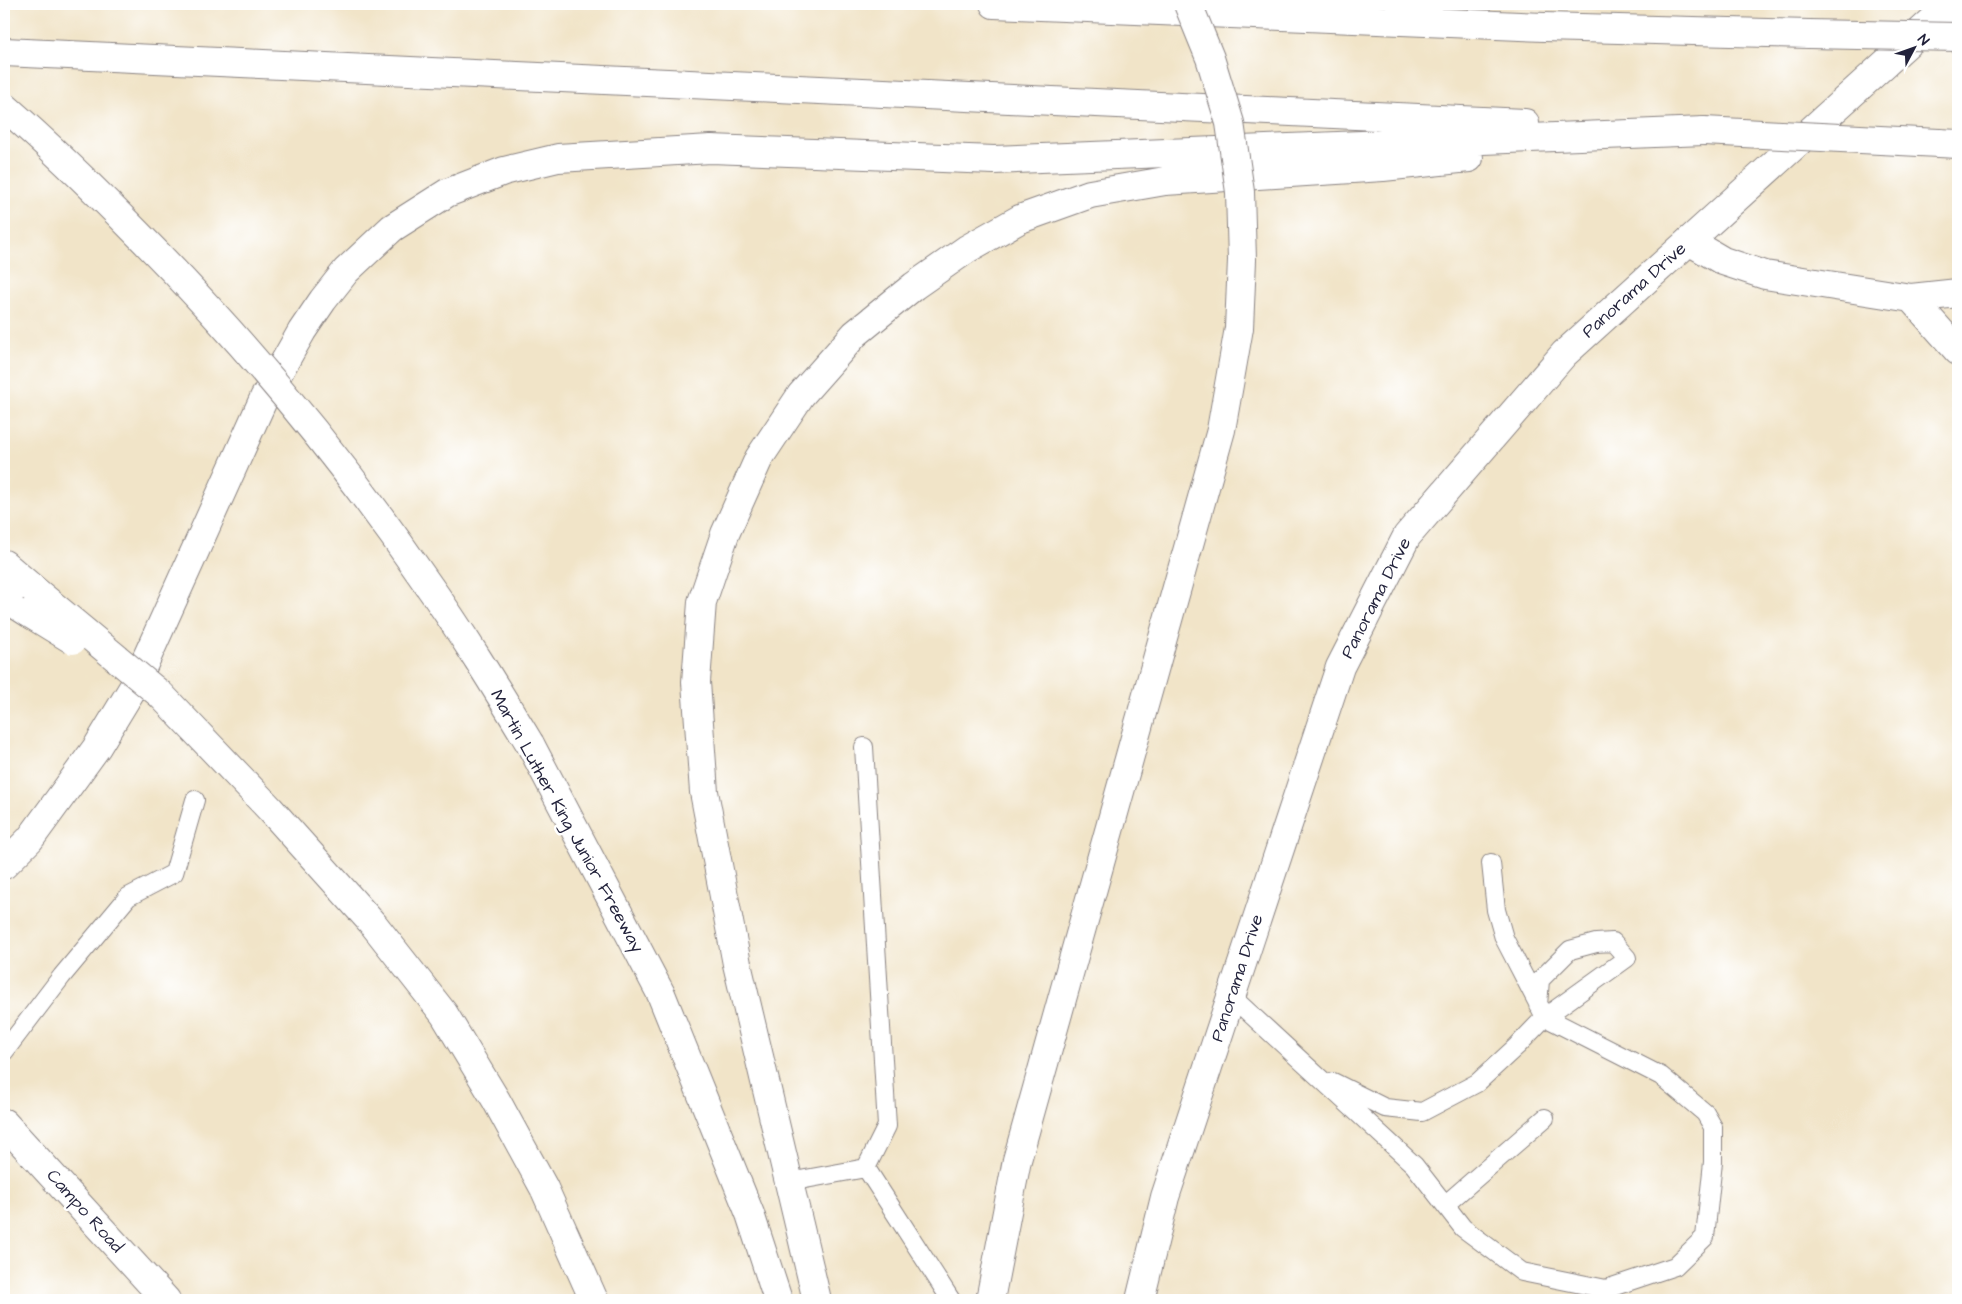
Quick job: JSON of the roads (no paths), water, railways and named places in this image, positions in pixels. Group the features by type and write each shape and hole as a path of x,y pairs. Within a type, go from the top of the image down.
{"main road":[{"path":"994,4 1544,27 1958,37"},
{"path":"990,1300 1017,1160 1221,430 1239,328 1242,260 1240,192 1230,123 1210,58 1188,4"},
{"path":"1410,4 1544,27"},
{"name":"Panorama Drive","path":"1140,1300 1165,1197 1340,667 1407,536 1564,354 1951,4"},
{"path":"4,52 1949,144"},
{"name":"Martin Luther King Junior Freeway","path":"4,106 99,195 176,273 242,346 306,421 366,499 424,578 479,660 530,744 661,994 750,1214 778,1300"},
{"path":"4,865 30,839 97,747 134,686 264,398 302,330 346,271 392,228 447,193 504,171 558,158 710,149 994,160 1704,131"},
{"path":"817,1300 736,964 704,792 696,682 702,602 725,534 759,458 801,395 855,334 914,286 967,249 1020,219 1090,194 1165,182 1383,167 1704,131"},
{"path":"1689,240 1723,261 1766,275 1911,298 1958,293"},
{"path":"1911,298 1958,351"},
{"path":"4,564 30,600 162,695 270,809 374,925 444,1014 496,1100 544,1188 594,1300"},
{"path":"4,596 30,600"},
{"name":"Campo Road","path":"4,1123 166,1300"}],"lane":[{"path":"864,747 887,1126 866,1168"},
{"path":"4,1052 62,976 128,897 174,873 195,800"},
{"path":"1231,996 1414,1165 1464,1228 1522,1272 1606,1289 1675,1266 1705,1237 1713,1162 1713,1127 1705,1113 1661,1076 1542,1011 1504,938 1496,910 1492,863"},
{"path":"1316,1074 1385,1108 1422,1112 1476,1083 1517,1046 1542,1011 1627,958 1613,942 1596,943 1570,950 1540,980 1542,1011"},
{"path":"1446,1204 1545,1118"},
{"path":"789,1182 866,1168"},
{"path":"866,1168 950,1300"}]}
